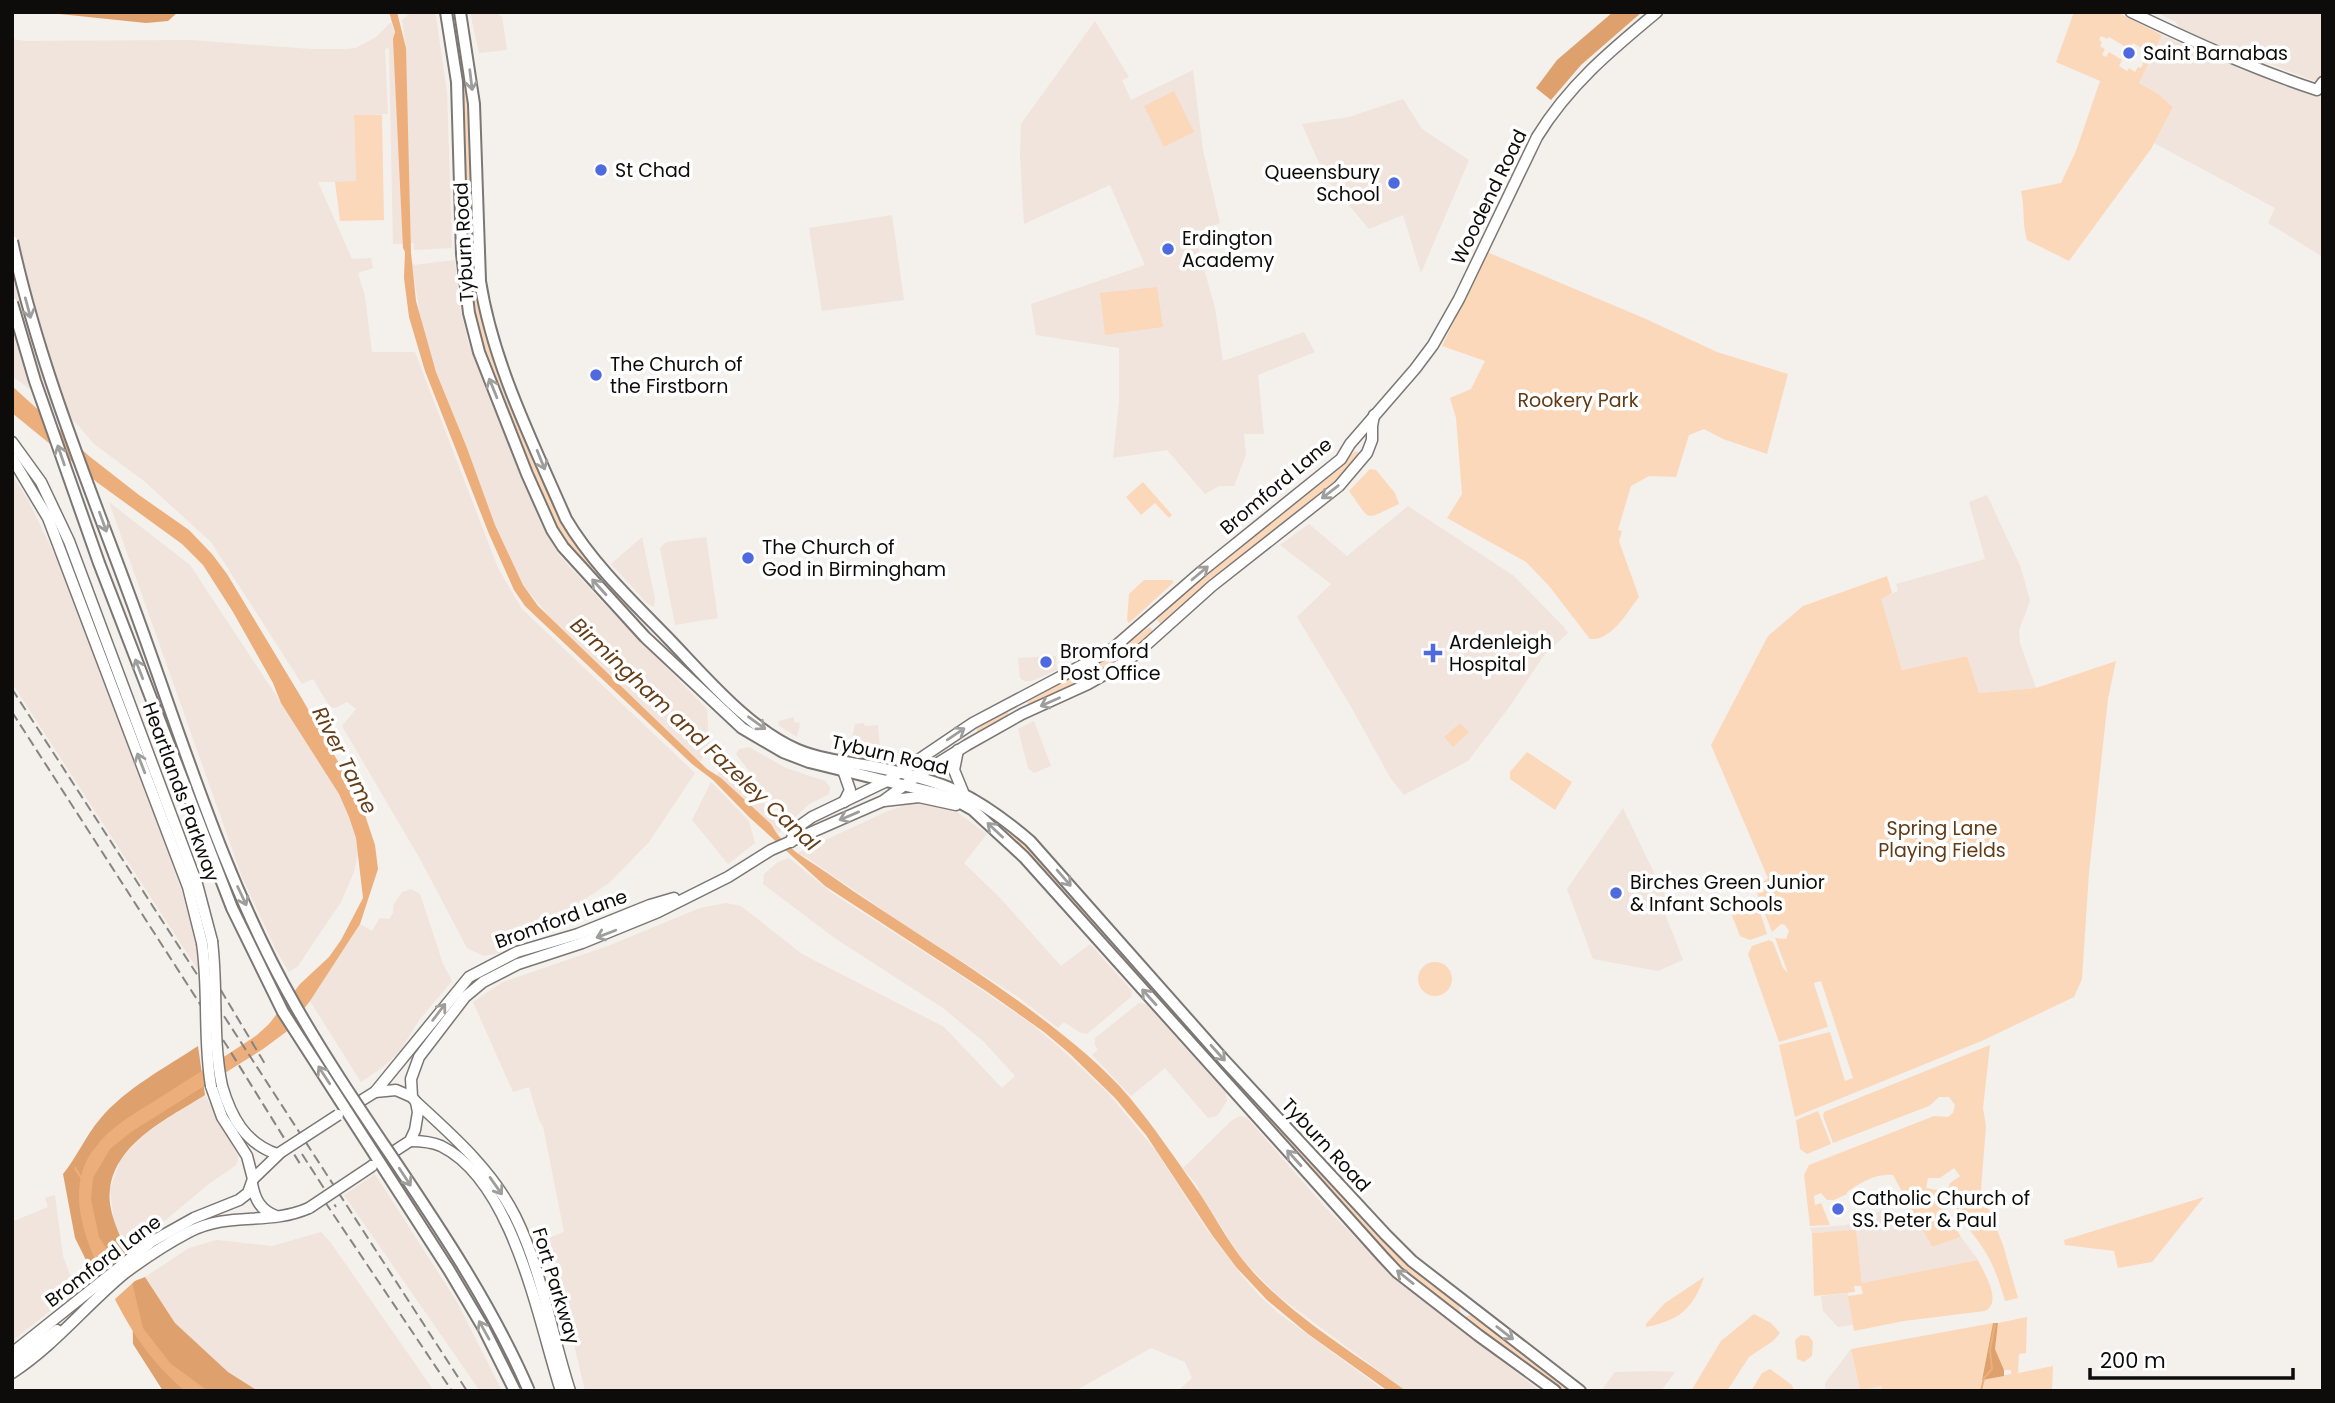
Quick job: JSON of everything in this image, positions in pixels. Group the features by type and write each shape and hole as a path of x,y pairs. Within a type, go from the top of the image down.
{"highway":[{"name":"Tyburn Road","path":"446,12 460,122 464,285 479,352 552,530 563,547 623,614 730,719 783,752 809,762 935,793 973,810 1024,857 1398,1272 1555,1391"},
{"name":"Tyburn Road","path":"460,12 474,104 481,281 485,307 496,348 545,471 572,529 593,557 733,704 786,743 813,755 943,783 995,812 1030,841 1354,1203 1412,1261 1580,1391"},
{"path":"12,241 33,326 49,373 221,850 293,1002 460,1262 495,1322 529,1391"},
{"path":"12,303 36,382 99,563 232,908 283,1012 449,1270 484,1329 515,1391"},
{"path":"663,632 665,646 695,686"},
{"path":"690,660 697,674 729,709 730,719"},
{"path":"1459,1320 1470,1305"}],"main road":[{"name":"Woodend Road","path":"1374,415 1433,345 1459,299 1536,137 1552,112 1592,67 1657,12"},
{"path":"2131,12 2206,46 2320,86"},
{"name":"Bromford Lane","path":"791,842 795,829 813,817 887,781 973,723 1111,650 1202,571 1341,459 1374,415"},
{"name":"Bromford Lane","path":"196,1223 283,1217 309,1208 410,1141 417,1122 411,1079 419,1057 465,996 484,982 518,964 658,912 689,894 728,877 771,850 883,801 958,750 1022,714 1088,684 1135,655 1212,586 1339,486 1367,453 1372,440 1374,415"},
{"path":"1356,440 1372,440"},
{"path":"1356,440 1367,453"},
{"name":"Heartlands Parkway","path":"12,442 41,482 69,541 197,884 207,942 206,1059 216,1086 230,1113 248,1135 264,1149 279,1153"},
{"name":"Heartlands Parkway","path":"12,458 48,518 207,942"},
{"path":"1149,619 1161,632"},
{"path":"958,750 954,770 963,792"},
{"path":"843,770 850,790 843,802"},
{"path":"883,801 919,797 973,810"},
{"name":"Bromford Lane","path":"12,1353 122,1271 196,1223 239,1200 248,1193 253,1181 279,1153 375,1092 469,977 517,952 578,934 650,905 689,894"},
{"name":"Heartlands Parkway","path":"216,1086 222,1117 247,1156 253,1181"},
{"path":"375,1092 396,1090 414,1100"},
{"name":"Fort Parkway","path":"414,1100 481,1165 515,1216 537,1273 570,1391"},
{"name":"Fort Parkway","path":"410,1141 439,1145 457,1156 493,1200 527,1273 561,1391"},
{"path":"253,1181 254,1193 262,1208 274,1216 283,1217"},
{"name":"Bromford Lane","path":"12,1373 36,1357 79,1317 104,1286"},
{"path":"12,1363 79,1317"}],"shaded area":[{"path":"40,12 178,12 168,21 146,23"},
{"path":"389,12 397,12 406,48 411,253 416,301 436,372 495,525 523,585 538,606 707,769 721,778 771,824 789,847 1011,996 1098,1064 1147,1120 1196,1188 1236,1251 1259,1278 1298,1314 1406,1391 1388,1391 1308,1334 1267,1300 1236,1267 1212,1235 1146,1135 1115,1098 1069,1053 986,991 825,886 525,606 514,590 489,534 425,371 409,317 404,278 405,252 393,39 395,32"},
{"path":"411,12 434,12 436,17 447,92 452,248 414,250 414,243 393,244 389,48 385,49 388,114 354,116 356,182 318,182 352,259 371,258 373,268 358,273 365,296 372,352 415,352 498,568 522,609 695,773 649,842 609,883 542,928 499,953 484,956 467,948 420,859 342,726 356,709 347,702 335,708 330,707 313,679 302,684 211,542 144,481 94,444 76,423 12,376 12,39 191,40 345,49 356,48 376,37 391,22 394,48 406,48 402,20"},
{"path":"470,12 495,12 502,17 507,50 479,53"},
{"path":"1613,12 1642,12 1581,65 1551,100 1536,88 1557,60"},
{"path":"2156,12 2323,12 2323,84 2189,34 2180,30 2176,22"},
{"name":"Erdington Academy","path":"1095,21 1129,77 1122,80 1131,100 1193,70 1203,150 1220,223 1194,233 1215,308 1223,361 1304,332 1315,352 1258,375 1264,434 1244,434 1246,455 1234,486 1219,486 1205,494 1167,450 1113,458 1119,402 1119,348 1036,335 1031,304 1145,265 1110,185 1024,224 1021,124"},
{"path":"2162,35 2245,71 2323,98 2323,257 2268,223 2275,208 2154,143 2173,107 2157,93 2139,83"},
{"name":"Queensbury School","path":"1403,99 1422,129 1469,160 1421,273 1403,215 1369,229 1325,177 1302,124 1349,117"},
{"path":"892,215 904,300 822,311 809,228"},
{"path":"411,259 414,265 455,260 460,308 468,342 541,524 558,554 707,709 709,745 700,762 558,627 523,585 495,525 436,372 422,327"},
{"path":"12,386 89,456 189,530 212,554 227,574 301,697 360,800 375,845 378,869 360,924 310,1001 286,1032 131,1132 110,1149 93,1178 91,1199 99,1237 132,1282 143,1328 170,1363 208,1391 185,1391 146,1351 128,1323 89,1244 80,1211 81,1178 86,1162 107,1134 257,1035 300,984 329,957 363,898 356,838 339,794 281,703 273,683 233,612 203,565 182,544 98,483 12,413"},
{"path":"12,475 27,498 60,566 98,662 181,889 196,942 198,970 12,683"},
{"path":"1987,495 2021,568 2030,601 2019,630 2020,643 2036,688 1978,693 1967,656 1902,670 1880,599 1898,591 1896,584 1985,559 1969,502"},
{"path":"109,502 190,565 339,794 349,817 358,854 354,872 341,902 298,966 289,972 242,877"},
{"name":"Ardenleigh Hospital","path":"1408,506 1514,576 1568,633 1544,655 1468,761 1404,795 1391,779 1297,617 1331,584 1280,545 1309,524 1347,556"},
{"path":"642,537 655,599 654,607 647,603 611,564"},
{"path":"706,537 718,618 675,625 660,548 666,542"},
{"path":"1056,656 1057,670 1032,681 1020,678 1018,658"},
{"path":"794,717 794,722 800,723 797,737 778,725 779,721"},
{"path":"1034,721 1051,766 1034,773 1028,768 1018,729"},
{"path":"864,723 865,726 878,725 881,760 849,754 855,724"},
{"path":"749,747 786,768 825,781 830,787 829,794 808,805 787,822 736,754 739,749"},
{"path":"730,757 781,826 781,832 776,834 771,824 717,776 725,758"},
{"path":"711,782 749,821 755,843 728,864 692,820"},
{"path":"928,801 957,812 987,834 964,863 1000,898 1061,966 1090,944 1132,991 1131,997 1087,1034 1064,1022 1058,1028 1018,997 797,853 888,811 915,802"},
{"name":"Birches Green Junior & Infant Schools","path":"1623,808 1666,898 1662,906 1683,960 1658,971 1593,959 1567,889"},
{"path":"789,858 832,893 967,980 1030,1023 1059,1047 1108,1093 1156,1151 1207,1230 1259,1295 1278,1313 1385,1391 1178,1391 1192,1378 1185,1362 1151,1348 1075,1391 585,1391 549,1238 564,1232 543,1126 529,1087 513,1092 473,1002 503,982 608,946 700,908 726,903 741,906 802,954 944,1027 1002,1088 1015,1076 984,1042 943,1008 836,939 763,884 764,874 778,862"},
{"path":"411,889 420,894 443,964 452,981 419,1020 400,1051 361,1082 310,1001 360,924 372,931 380,918 389,919 402,892"},
{"path":"1139,1003 1147,1005 1225,1092 1227,1101 1217,1116 1208,1118 1165,1068 1131,1096 1092,1055 1098,1050 1095,1038"},
{"path":"198,1046 205,1095 146,1133 122,1158 114,1172 110,1205 127,1252 92,1272 75,1238 63,1174 95,1125 110,1108 146,1079"},
{"path":"205,1095 238,1156 238,1161 127,1252 114,1223 110,1189 121,1158 148,1131"},
{"path":"1240,1116 1247,1118 1324,1206 1396,1279 1540,1391 1406,1391 1277,1295 1241,1258 1199,1188 1183,1168 1231,1121"},
{"path":"375,1174 457,1302 502,1391 480,1391 344,1195"},
{"path":"55,1195 63,1256 73,1283 69,1292 56,1300 56,1306 12,1341 12,1218 14,1221 48,1207 45,1198"},
{"path":"1887,1207 1889,1211 1893,1209 1896,1214 1901,1212 1903,1215 1911,1208 1932,1247 1961,1237 1978,1260 1862,1283 1856,1231 1812,1233 1810,1228 1846,1225 1862,1216 1864,1220"},
{"path":"321,1232 434,1391 258,1391 228,1372 175,1323 145,1277 189,1248 217,1240 272,1246"},
{"path":"145,1277 175,1323 228,1372 258,1391 163,1391 133,1344 132,1282"},
{"path":"1848,1293 1853,1325 1838,1327 1823,1311 1821,1296"},
{"path":"1993,1323 1998,1323 1995,1349 2004,1376 1982,1380"},
{"path":"1851,1349 1860,1390 1883,1385 1884,1390 1825,1391 1825,1383"},
{"path":"1615,1372 1675,1372 1661,1391 1601,1391"}],"green space":[{"path":"2074,12 2117,12 2162,35 2139,83 2157,93 2173,107 2151,149 2069,261 2027,240 2021,191 2061,183 2076,151 2100,81 2056,62","holes":["2101,36 2107,39 2109,37 2129,49 2133,43 2148,52 2141,68 2138,67 2135,72 2129,68 2127,71 2119,66 2122,60 2109,52 2106,57 2102,55 2105,49 2100,46 2102,42 2099,40"]},
{"path":"460,52 469,84 472,130 476,298 486,335 566,530 629,606 626,609 561,538 546,509 474,320 466,258"},
{"path":"1174,91 1194,132 1164,147 1144,106"},
{"path":"354,115 382,115 384,220 340,221 335,182 356,181"},
{"name":"Rookery Park","path":"1487,252 1717,352 1788,374 1767,454 1723,439 1704,429 1689,435 1676,477 1649,476 1631,486 1618,530 1622,531 1619,541 1639,597 1612,631 1598,638 1590,639 1549,586 1526,562 1447,518 1462,494 1456,418 1450,398 1471,389 1485,361 1442,346"},
{"path":"1157,287 1163,327 1105,335 1100,293"},
{"path":"1356,451 1361,455 1344,476 1163,626 1157,620 1200,578"},
{"path":"1370,469 1376,470 1395,493 1399,504 1373,516 1365,513 1349,491"},
{"path":"1143,482 1172,515 1169,518 1155,503 1141,515 1126,497"},
{"name":"Spring Lane Playing Fields","path":"1887,576 1892,593 1881,599 1902,670 1967,656 1979,693 2036,688 2116,661 2108,699 2089,873 2082,979 2074,997 1984,1040 1795,1117 1779,1045 1830,1032 1845,1081 1853,1078 1821,981 1814,983 1828,1027 1779,1042 1748,954 1752,946 1769,940 1773,942 1783,968 1788,973 1775,938 1786,939 1789,931 1781,924 1772,932 1755,888 1768,878 1711,745 1768,636 1803,606"},
{"path":"1144,580 1174,582 1129,623 1129,594"},
{"path":"1150,627 1154,633 1096,675 1031,706 1028,705 1027,699 1089,669"},
{"path":"1006,709 1010,716 1008,719 978,733 976,728"},
{"path":"1460,723 1469,732 1453,747 1444,737"},
{"path":"1527,752 1572,782 1555,810 1510,779 1510,772"},
{"path":"979,806 1015,832 1039,856 1242,1086 1240,1089 977,808"},
{"path":"1756,899 1767,934 1750,940 1740,936 1729,908"},
{"path":"1435,962 1447,967 1452,979 1447,991 1435,996 1423,991 1418,979 1423,967"},
{"path":"1990,1045 1983,1108 1986,1126 1981,1189 2003,1245 2018,1298 2005,1301 1989,1259 1954,1204 1949,1184 1960,1176 1954,1168 1940,1178 1928,1178 1926,1188 1938,1190 1947,1214 1961,1237 1932,1247 1893,1175 1868,1179 1834,1200 1827,1200 1821,1193 1814,1196 1815,1205 1821,1203 1830,1225 1810,1226 1804,1175 1809,1165 1934,1116 1948,1117 1953,1113 1955,1105 1949,1097 1939,1097 1929,1106 1833,1143 1824,1112"},
{"path":"1252,1101 1407,1262 1459,1305 1460,1312 1457,1313 1403,1271 1387,1255"},
{"path":"1818,1111 1831,1144 1807,1154 1800,1149 1796,1120"},
{"path":"2204,1197 2152,1262 2118,1268 2114,1251 2065,1245 2064,1240"},
{"path":"1856,1230 1862,1283 1978,1260 1991,1287 1990,1307 1985,1311 1904,1321 1854,1331 1848,1296 1863,1294 1861,1286 1854,1286 1855,1292 1814,1296 1812,1233"},
{"path":"1704,1277 1690,1305 1676,1317 1646,1327 1665,1303"},
{"path":"1754,1314 1771,1323 1780,1333 1749,1357 1727,1391 1691,1391 1721,1341"},
{"path":"1472,1315 1574,1391 1560,1391 1466,1321 1467,1316"},
{"path":"2027,1317 2026,1353 2019,1354 2018,1373 2053,1366 2052,1391 1882,1391 1882,1386 1860,1390 1851,1349 1993,1323 1982,1379 2011,1374 2011,1370 2004,1370 1995,1349 1998,1323"},
{"path":"1801,1335 1809,1336 1813,1342 1812,1356 1804,1362 1797,1359 1795,1340"},
{"path":"1770,1369 1792,1385 1794,1391 1751,1391 1762,1373"}],"pier":[{"path":"118,1261 136,1280 114,1300 99,1276"}],"waterway":[{"path":"75,1168 82,1179"},
{"path":"1981,1391 1984,1378 1992,1369 1990,1350 1995,1324"}],"railway":[{"path":"12,689 467,1391"},
{"path":"12,712 302,1167"},
{"path":"213,977 265,1064"},
{"path":"302,1154 336,1207"},
{"path":"325,1202 452,1391"}],"place":[{"name":"Saint Barnabas","path":"2129,53"},
{"name":"St Chad","path":"601,170"},
{"name":"Queensbury School","path":"1394,183"},
{"name":"Erdington Academy","path":"1168,249"},
{"name":"The Church of the Firstborn","path":"596,375"},
{"name":"The Church of God in Birmingham","path":"748,558"},
{"name":"Ardenleigh Hospital","path":"1433,653"},
{"name":"Bromford Post Office","path":"1046,662"},
{"name":"Birches Green Junior & Infant Schools","path":"1616,893"},
{"name":"Catholic Church of SS. Peter & Paul","path":"1838,1209"}],"water label":[{"name":"Birmingham and Fazeley Canal","path":"695,734"},
{"name":"River Tame","path":"345,760"}]}
